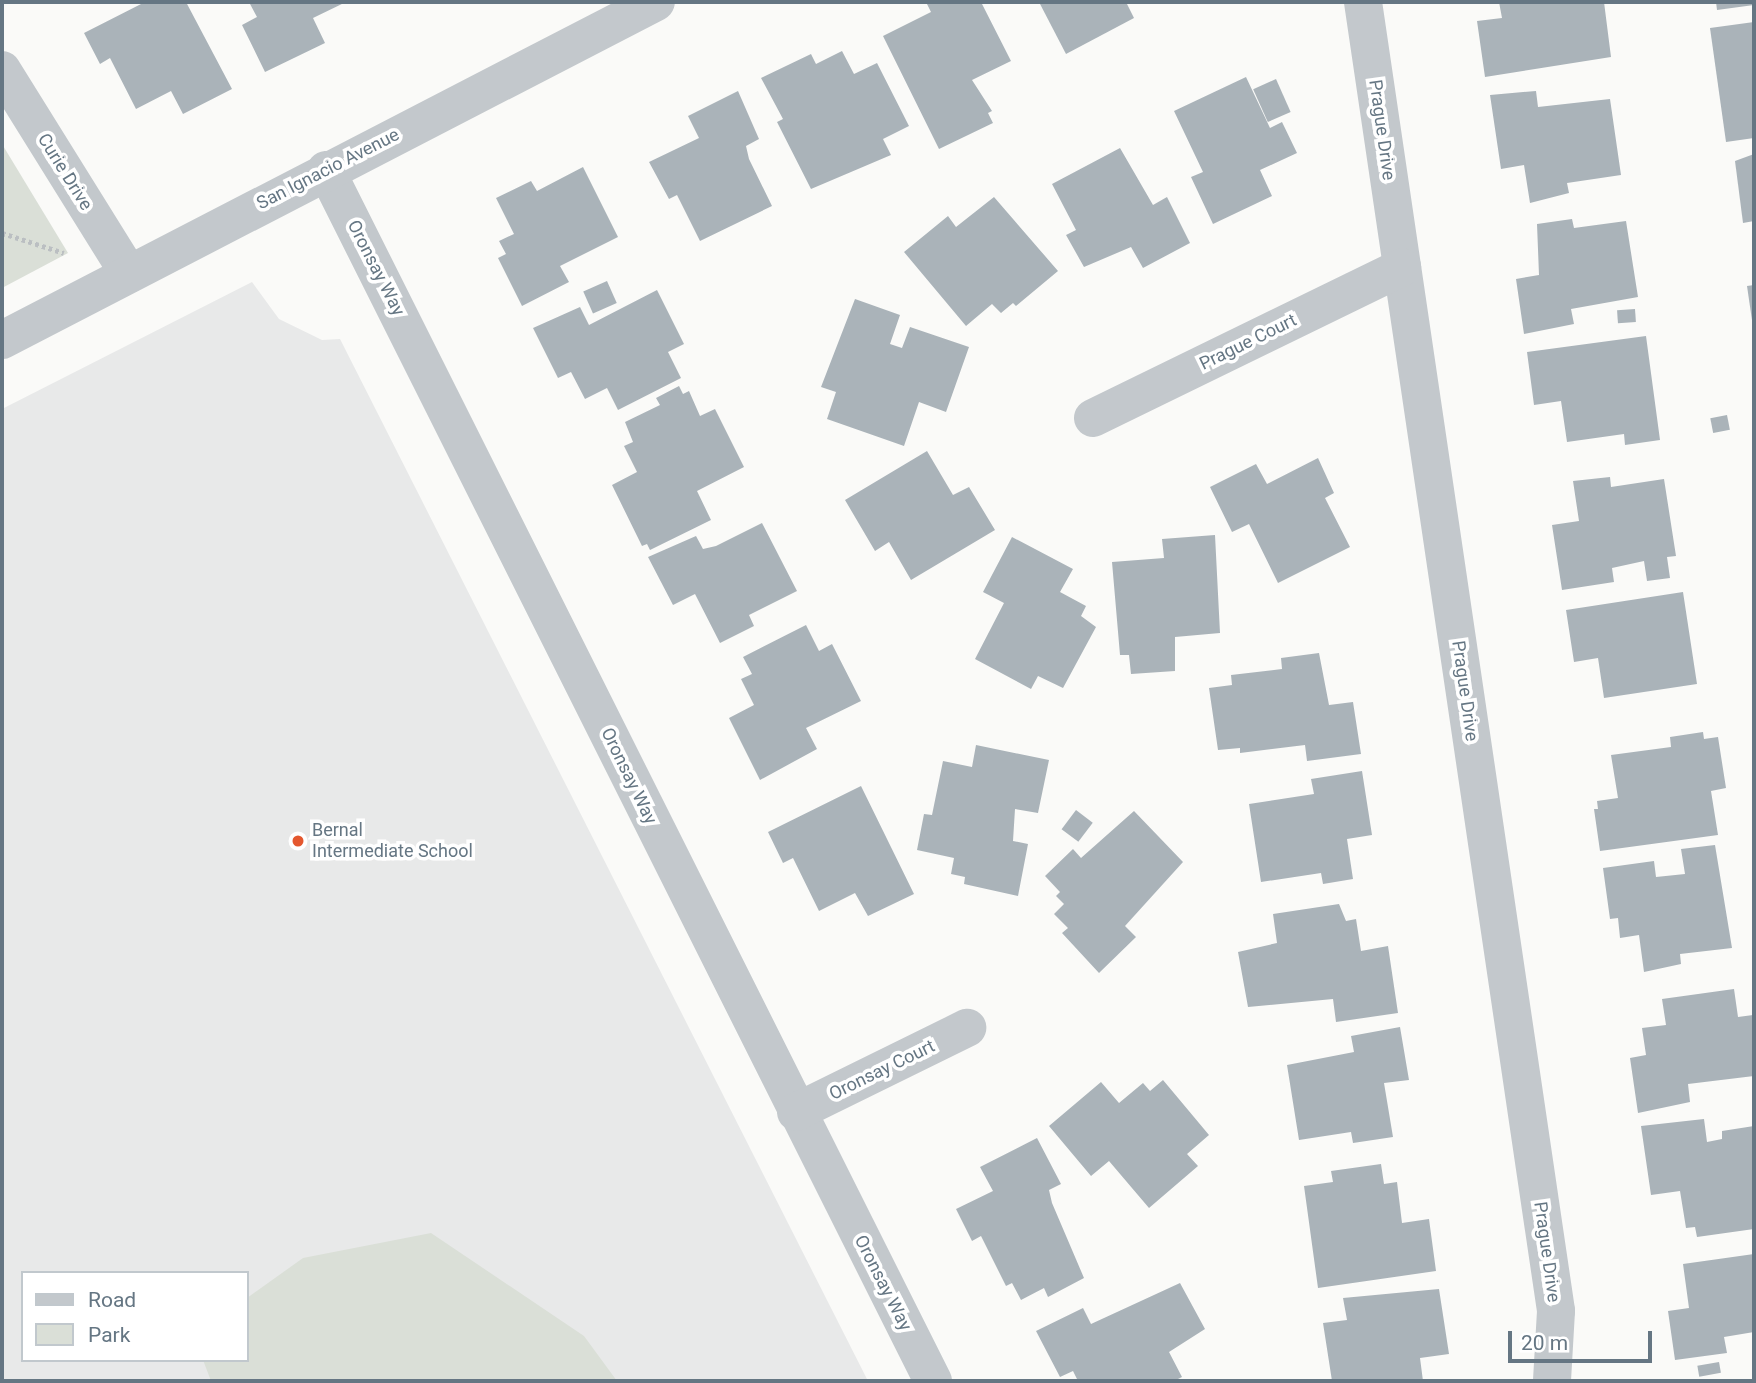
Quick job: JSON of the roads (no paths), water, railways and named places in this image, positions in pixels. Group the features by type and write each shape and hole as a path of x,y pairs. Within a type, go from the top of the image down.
{"street":[{"name":"San Ignacio Avenue","path":"2,340 656,2"},
{"name":"Prague Drive","path":"1363,2 1556,1311 1552,1381"},
{"name":"Curie Drive","path":"2,70 129,274"},
{"name":"Oronsay Way","path":"327,170 796,1112 933,1381"},
{"name":"Prague Court","path":"1093,418 1402,267"},
{"name":"Oronsay Court","path":"796,1112 967,1028"}],"place":[{"name":"Bernal Intermediate School","path":"298,841"}]}
